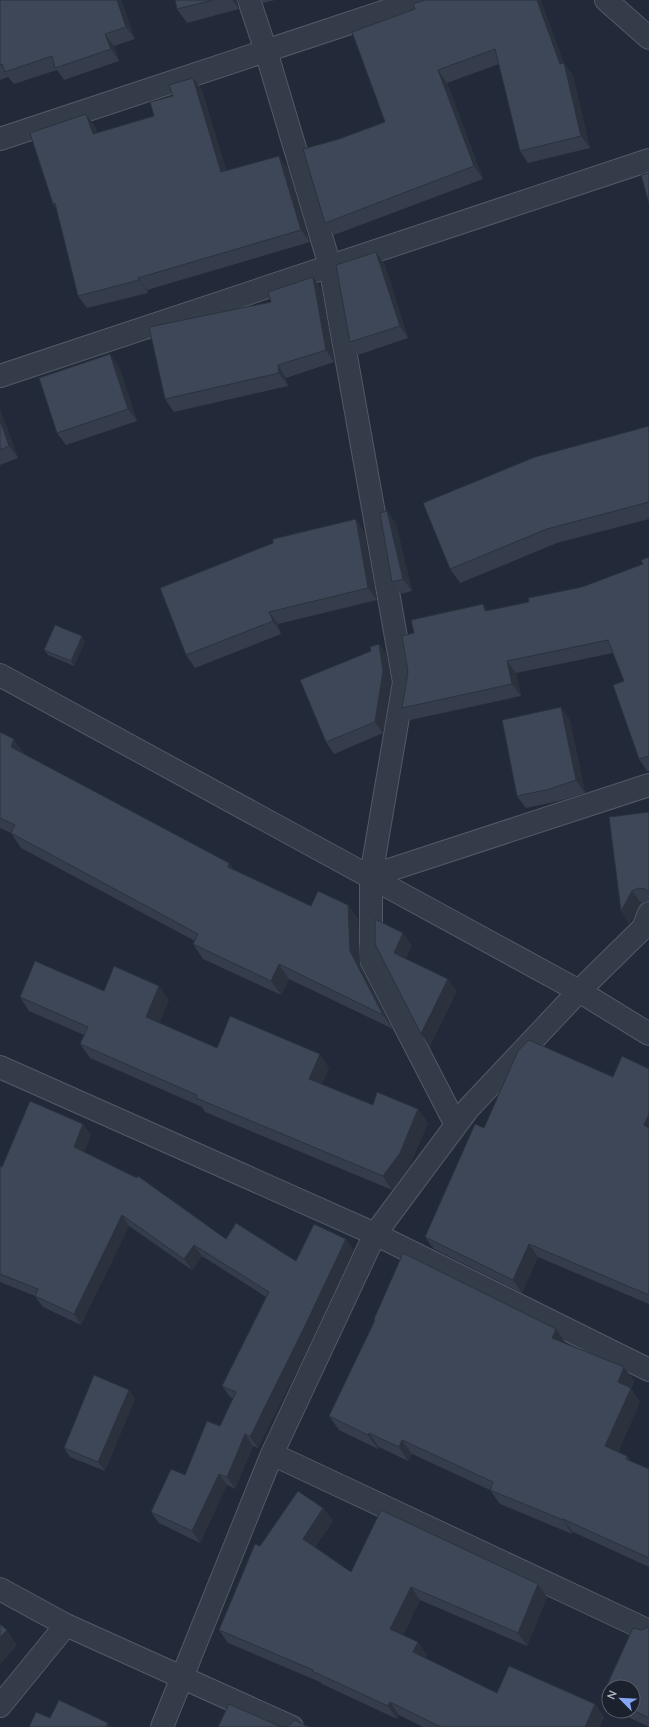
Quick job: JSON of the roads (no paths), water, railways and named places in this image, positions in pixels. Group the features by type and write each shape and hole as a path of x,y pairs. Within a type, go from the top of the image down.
{"street":[{"path":"249,0 266,51 330,266 404,682 371,876 371,960 456,1125"},
{"path":"0,139 419,0"},
{"path":"606,0 649,38"},
{"path":"0,376 649,160"},
{"path":"0,675 371,876 579,991 649,1034"},
{"path":"371,876 649,785"},
{"path":"162,1727 272,1454 375,1234 468,1108 579,991 643,928 649,912"},
{"path":"0,1067 375,1234 649,1370"},
{"path":"272,1454 649,1631"},
{"path":"0,1589 66,1625 292,1727"},
{"path":"0,1706 66,1625"}]}
